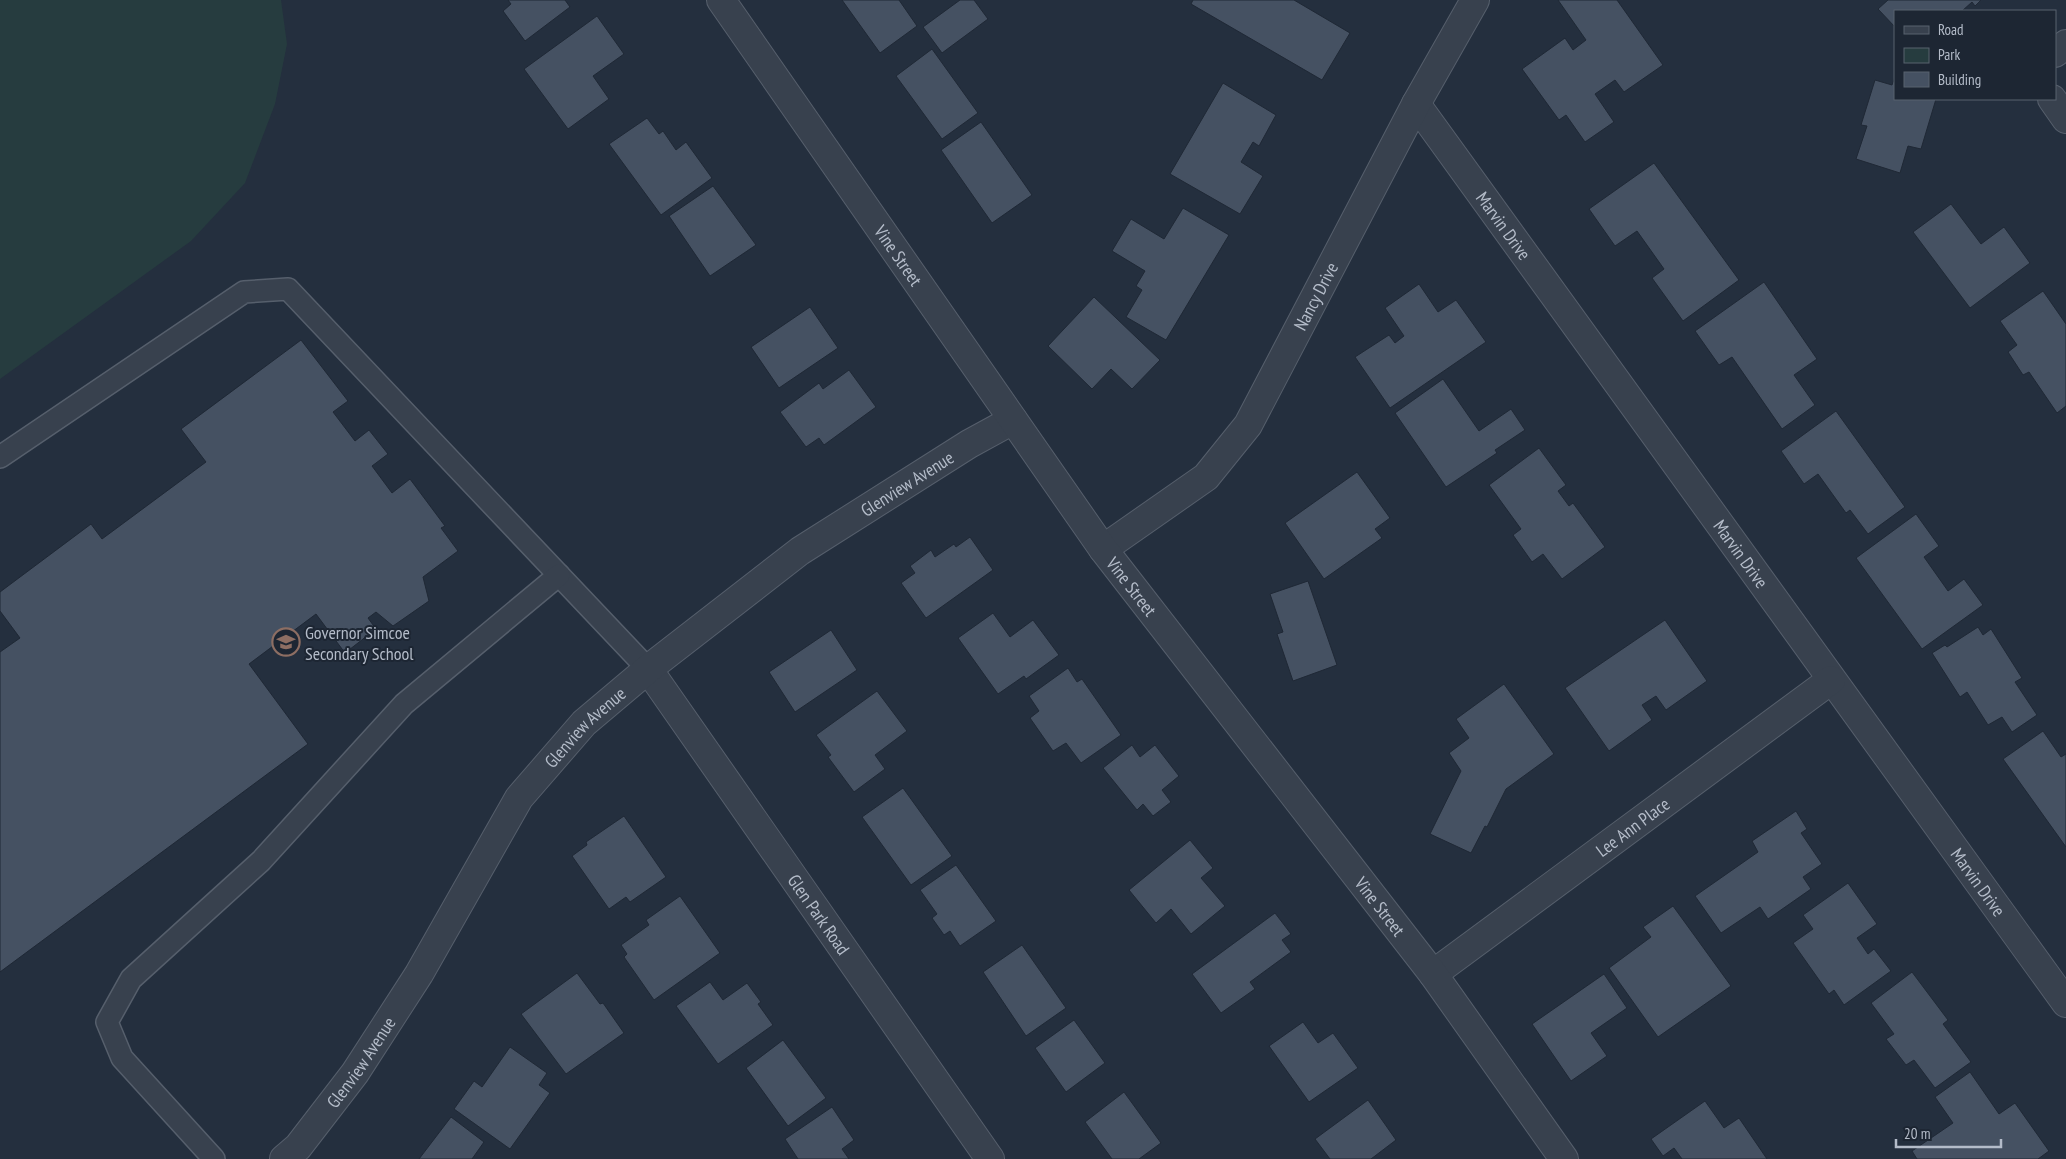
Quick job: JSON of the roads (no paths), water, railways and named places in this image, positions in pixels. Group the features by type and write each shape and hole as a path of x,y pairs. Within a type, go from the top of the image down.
{"street":[{"name":"Vine Street","path":"721,0 1103,549 1433,974 1564,1159"},
{"name":"Nancy Drive","path":"1103,549 1206,477 1248,425 1416,104 1475,0"},
{"path":"2056,52 2066,44"},
{"path":"2053,100 2066,119"},
{"name":"Marvin Drive","path":"1416,104 2066,1003"},
{"name":"Glenview Avenue","path":"284,1159 298,1147 355,1073 420,974 519,798 584,724 648,669 800,551 969,444 1013,420"},
{"name":"Glen Park Road","path":"648,669 990,1159"},
{"name":"Lee Ann Place","path":"1433,974 1831,680"}],"lane":[{"path":"0,457 244,292 288,289 648,669"},
{"path":"214,1159 122,1058 107,1022 131,979 261,862 404,704 558,575"}],"place":[{"name":"Governor Simcoe Secondary School","path":"286,642"}]}
